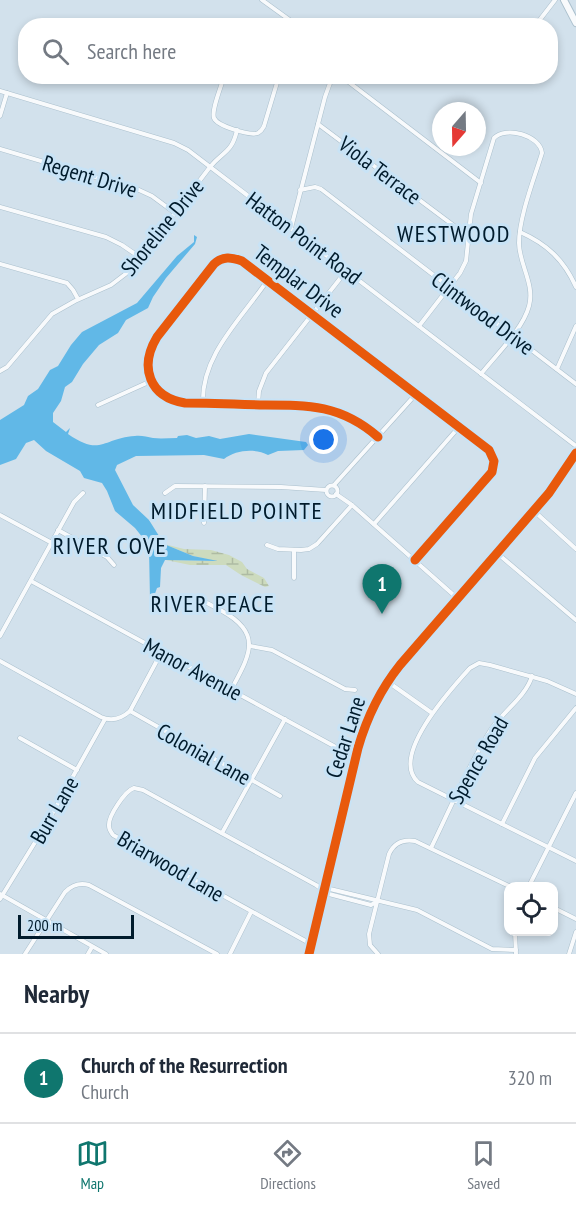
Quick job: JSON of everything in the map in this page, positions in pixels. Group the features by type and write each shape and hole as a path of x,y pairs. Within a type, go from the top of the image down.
{"main road":[{"path":"564,0 576,23"},
{"name":"Cedar Lane","path":"309,954 356,756 366,722 387,682 534,511 576,453"}],"street":[{"path":"262,0 287,18"},
{"path":"541,18 555,0"},
{"path":"222,84 213,116 220,125 253,134 263,130 277,84"},
{"path":"291,228 330,84"},
{"path":"350,84 481,183"},
{"name":"Hatton Point Road","path":"0,91 174,143 188,150 576,446"},
{"path":"0,116 7,93"},
{"name":"Viola Terrace","path":"318,124 461,231 467,241"},
{"name":"Shoreline Drive","path":"0,371 7,367 47,318 78,299 120,280 141,258 217,158 230,149 237,130"},
{"path":"419,326 463,267 467,255 471,214 493,141 500,133 513,133 537,142 542,150 520,232 521,258 529,282 531,300 525,316 481,374"},
{"name":"Regent Drive","path":"0,149 139,190 152,196 175,213"},
{"name":"Clintwood Drive","path":"300,190 315,187 321,189 576,384"},
{"path":"0,207 106,237 141,258"},
{"path":"520,232 554,253 568,270 576,287"},
{"name":"Templar Drive","path":"151,381 147,364 152,344 217,261 229,257 242,261 489,450 493,457 493,469 415,560"},
{"path":"0,264 67,284 78,299"},
{"path":"258,405 263,379 346,271"},
{"path":"203,403 204,384 212,359 267,281"},
{"path":"557,369 576,326"},
{"path":"98,405 151,381 162,394 172,400 185,403 327,408 355,420 378,437"},
{"path":"326,490 330,485 334,485 416,394"},
{"path":"374,524 459,428"},
{"path":"334,485 336,494"},
{"path":"165,493 175,486 281,487 326,490"},
{"path":"204,523 205,486"},
{"path":"326,490 330,496 336,494"},
{"path":"0,636 74,502 83,492"},
{"path":"336,494 352,505 458,598"},
{"path":"267,545 278,549 294,550 313,547 352,505"},
{"path":"534,511 576,549"},
{"path":"0,515 52,543"},
{"path":"58,530 107,556 114,565"},
{"path":"294,550 294,578"},
{"path":"497,553 576,620"},
{"name":"Manor Avenue","path":"30,581 356,756"},
{"path":"188,596 199,599 237,620 246,631 250,646 249,657 231,690"},
{"path":"250,646 272,650 345,689 355,690"},
{"path":"0,661 105,719 117,719 130,711 161,653"},
{"path":"576,694 531,676 490,665 476,664 432,713 414,748 410,772 418,782 576,861"},
{"name":"Spence Road","path":"430,848 488,734 501,716 525,691 531,676"},
{"path":"387,682 432,713"},
{"path":"502,824 535,758 576,708"},
{"name":"Colonial Lane","path":"130,711 280,796"},
{"name":"Burr Lane","path":"1,896 47,823 105,719"},
{"path":"222,833 285,719"},
{"path":"20,738 77,770"},
{"name":"Briarwood Lane","path":"311,944 113,835 109,825 111,817 126,792 136,788 222,833 329,894 371,905 378,901 424,913 485,947 516,952"},
{"path":"531,882 576,793"},
{"path":"378,954 369,941 389,854 401,842 410,840 430,848 504,884"},
{"path":"26,954 65,892 73,885 85,884 217,954"},
{"path":"1,896 106,954"},
{"path":"558,910 576,919"},
{"path":"230,954 251,911"},
{"path":"568,954 576,932"},
{"path":"515,936 516,952"},
{"path":"88,954 92,947"}],"green space":[{"path":"164,544 184,549 211,550 229,555 242,562 247,569 264,578 269,586 265,587 226,565 190,565 166,560 215,561 193,556"}],"water":[{"path":"194,235 197,237 195,244 166,278 148,308 126,320 118,333 99,345 72,382 65,387 61,401 53,413 53,422 66,432 70,428 68,434 79,441 95,445 137,436 177,438 187,435 196,438 209,436 220,439 249,434 306,442 308,445 304,450 278,451 268,455 257,451 240,452 224,459 204,455 136,456 117,465 115,470 133,505 149,520 164,544 193,556 218,561 165,560 161,568 160,587 157,588 152,602 150,600 147,543 135,528 115,511 102,483 84,478 80,471 46,451 34,440 26,443 16,459 0,465 0,420 24,405 28,396 38,389 50,370 58,366 82,332 137,303 177,256 194,242"}],"cycle path":[{"path":"378,437 350,418 336,412 308,406 185,403 173,400 163,394 151,379 148,369 152,348 157,337 217,261 224,258 242,261 489,450 494,461 492,472 415,560"},
{"path":"309,954 358,748 380,694 400,665 549,493 576,453"}],"place":[{"name":"Church of the Resurrection","path":"382,614"}],"district":[{"name":"WESTWOOD","path":"454,233"},
{"name":"MIDFIELD POINTE","path":"237,510"},
{"name":"RIVER COVE","path":"110,545"},
{"name":"RIVER PEACE","path":"213,603"}]}
